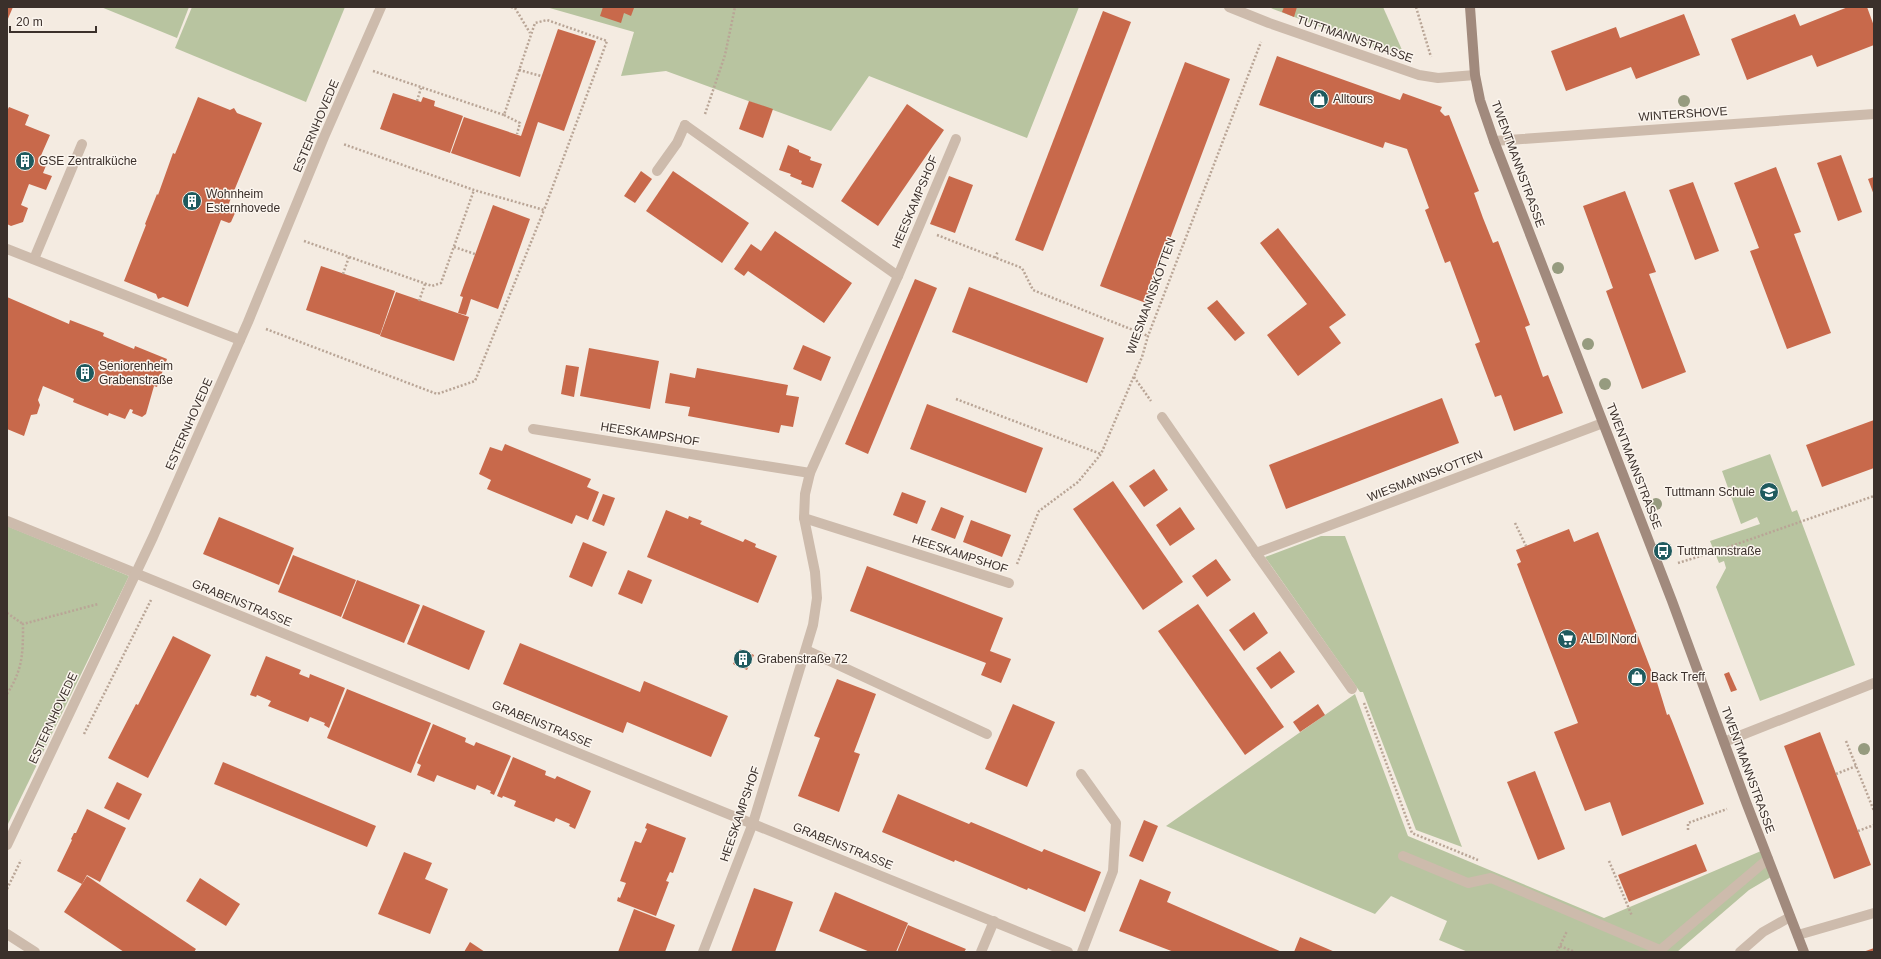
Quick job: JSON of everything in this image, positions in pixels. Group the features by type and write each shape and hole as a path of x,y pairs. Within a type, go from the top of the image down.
{"street":[{"path":"370,7 380,12"},
{"name":"TUTTMANNSTRASSE","path":"1229,7 1269,23 1419,75 1438,78 1475,75"},
{"name":"TWENTMANNSTRASSE","path":"1470,7 1475,75 1480,100 1494,140 1672,601 1746,802 1804,952"},
{"name":"ESTERNHOVEDE","path":"7,845 136,574 248,322 324,137 380,12"},
{"name":"WINTERSHOVE","path":"1494,140 1874,114"},
{"path":"657,171 677,143 685,125 898,276"},
{"name":"HEESKAMPSHOF","path":"703,952 753,823 813,626 817,598 815,572 804,518 804,494 810,473 898,276 956,139"},
{"path":"34,259 82,144"},
{"path":"7,248 240,340"},
{"path":"1162,417 1352,689"},
{"name":"WIESMANNSKOTTEN","path":"1256,553 1603,423"},
{"name":"HEESKAMPSHOF","path":"533,429 810,473"},
{"name":"HEESKAMPSHOF","path":"804,518 1009,583"},
{"name":"GRABENSTRASSE","path":"7,521 1068,952"},
{"path":"806,650 987,734"},
{"path":"1724,742 1874,683"},
{"path":"1082,774 1116,823 1113,871 1082,952"},
{"path":"1403,856 1468,883 1491,878 1659,951 1768,860"},
{"path":"1798,935 1874,913"},
{"path":"1740,952 1763,932 1790,917"},
{"path":"981,952 994,921"},
{"path":"7,934 35,952"}],"path":[{"path":"514,7 530,34"},
{"path":"699,135 725,55 735,7"},
{"path":"1416,7 1438,78"},
{"path":"248,322 437,394 475,381 544,210 607,41 547,20 536,23 530,34 504,115"},
{"name":"WIESMANNSKOTTEN","path":"1134,376 1148,336 1269,23"},
{"path":"356,65 504,115 520,123 517,134"},
{"path":"519,70 542,76"},
{"path":"417,101 421,88"},
{"path":"324,137 474,190 544,210"},
{"path":"284,234 432,286 441,283 474,190"},
{"path":"933,233 1022,268 1033,290 1148,336"},
{"path":"454,247 476,254"},
{"path":"995,258 998,251"},
{"path":"343,274 349,257"},
{"path":"419,301 425,284"},
{"path":"1134,376 1162,417"},
{"name":"HEESKAMPSHOF","path":"1009,583 1039,511 1078,482 1101,454 1134,376"},
{"path":"956,400 1101,454"},
{"path":"1688,559 1874,496"},
{"path":"1515,523 1526,546"},
{"path":"7,613 23,624 125,597"},
{"path":"7,694 17,679 21,668 23,651 23,624"},
{"path":"1352,689 1361,694 1412,833 1484,862"},
{"path":"1846,741 1874,811"},
{"path":"1836,774 1856,766"},
{"path":"1688,830 1688,822 1746,802"},
{"path":"1858,832 1874,825"},
{"path":"1610,861 1633,918"},
{"path":"1560,946 1575,952"}],"green space":[{"path":"101,7 189,7 177,38"},
{"path":"192,7 345,7 306,102 175,48"},
{"path":"546,7 1079,7 1027,138 869,76 831,131 666,71 621,76 634,32"},
{"path":"1269,7 1383,7 1406,59 1273,9"},
{"path":"1770,454 1792,512 1797,510 1855,665 1760,701 1716,587 1726,568 1724,561 1719,563 1710,541 1760,524 1757,517 1741,524 1722,471"},
{"path":"7,526 129,576 7,826"},
{"path":"1321,536 1345,536 1462,847 1416,830 1363,692 1360,692 1265,557"},
{"path":"1355,694 1408,836 1604,918 1761,851 1771,877 1749,890 1677,952 1468,952 1439,940 1447,921 1391,896 1375,914 1166,826"}],"building":[{"path":"7,7 13,7 7,21"},
{"path":"603,7 634,8 631,16 624,13 621,23 600,16"},
{"path":"1284,7 1297,7 1294,17 1282,12"},
{"path":"1848,7 1867,7 1874,26 1874,45 1817,67 1812,55 1747,80 1731,39 1795,14 1800,26"},
{"path":"1103,11 1131,22 1043,251 1015,240"},
{"path":"1684,14 1700,55 1636,79 1631,67 1566,91 1551,51 1616,27 1620,38"},
{"path":"558,29 596,41 564,131 538,122 520,177 451,153 464,117 521,136"},
{"path":"1277,56 1400,100 1403,93 1442,107 1440,111 1445,116 1449,115 1479,191 1474,193 1483,218 1493,243 1498,241 1530,325 1525,327 1543,377 1548,375 1563,413 1514,431 1501,395 1495,397 1475,344 1480,342 1450,261 1445,263 1425,210 1429,208 1407,149 1385,142 1383,148 1259,105"},
{"path":"1185,62 1230,79 1146,303 1100,286"},
{"path":"393,93 421,102 423,97 435,101 434,106 463,116 450,153 380,129"},
{"name":"Wohnheim Esternhovede","path":"198,97 230,110 234,108 237,113 262,123 227,208 235,213 231,222 229,223 221,220 188,307 163,297 158,299 156,294 124,281 173,153 175,154"},
{"path":"749,101 773,109 763,138 739,129"},
{"path":"907,104 944,130 878,226 841,201"},
{"name":"GSE Zentralküche","path":"9,107 29,115 25,125 50,135 39,160 47,163 43,173 52,176 46,190 29,184 21,205 28,208 23,222 11,226 7,224 7,111"},
{"path":"788,145 811,157 810,160 822,164 813,188 801,184 802,181 790,176 791,174 779,170"},
{"path":"1841,155 1862,212 1838,221 1817,163"},
{"path":"1776,167 1801,232 1794,234 1831,333 1787,349 1750,251 1759,248 1734,183"},
{"path":"641,171 652,179 635,203 624,196"},
{"path":"673,171 749,223 722,263 646,211"},
{"path":"949,176 973,185 955,233 930,224"},
{"path":"1874,177 1874,195 1868,179"},
{"path":"1693,182 1719,251 1695,260 1669,190"},
{"path":"1625,191 1656,272 1649,274 1686,372 1642,389 1606,291 1613,288 1583,206"},
{"path":"493,205 530,219 498,309 471,299 466,315 458,313 463,297 460,296"},
{"path":"1278,228 1346,315 1329,327 1341,343 1298,376 1267,335 1307,304 1260,243"},
{"path":"775,231 852,283 824,323 748,271 744,276 734,269 751,244 761,251"},
{"path":"321,266 395,291 380,335 306,310"},
{"path":"915,279 937,288 868,454 845,444"},
{"path":"969,287 1104,338 1087,383 952,332"},
{"path":"396,292 469,317 454,361 380,336"},
{"name":"Seniorenheim Grabenstraße","path":"7,297 69,324 70,320 104,333 103,336 134,349 135,346 167,359 157,387 154,386 146,414 142,417 132,413 133,410 130,409 125,419 109,413 108,416 73,402 74,399 43,386 38,400 40,405 37,414 31,415 24,436 7,429"},
{"path":"1217,300 1245,333 1235,341 1207,308"},
{"path":"803,345 831,357 821,381 793,369"},
{"path":"589,348 659,361 650,409 580,396"},
{"path":"566,365 579,367 574,397 561,394"},
{"path":"697,368 788,385 786,395 799,397 793,427 781,425 779,433 688,416 690,407 665,403 670,373 695,378"},
{"path":"1442,398 1459,443 1286,509 1269,465"},
{"path":"927,404 1043,448 1026,493 910,449"},
{"path":"1874,420 1874,468 1822,487 1806,445"},
{"path":"505,444 591,479 587,487 599,492 588,520 576,515 572,524 487,489 491,480 479,474 490,447 502,451"},
{"path":"1154,469 1168,490 1144,507 1129,486"},
{"path":"1113,481 1183,582 1143,610 1073,509"},
{"path":"902,492 926,501 917,524 893,515"},
{"path":"603,494 615,498 604,526 592,521"},
{"path":"941,507 964,516 955,539 931,530"},
{"path":"1180,507 1195,529 1170,546 1156,525"},
{"path":"666,510 688,519 689,516 702,521 700,524 743,542 745,539 756,544 755,547 777,556 758,603 647,557"},
{"path":"219,517 294,548 279,585 203,554"},
{"path":"971,520 1011,535 1002,557 963,542"},
{"path":"1569,529 1574,542 1598,532 1655,680 1656,679 1667,715 1669,714 1672,721 1704,804 1622,836 1610,802 1585,811 1554,732 1578,723 1517,564 1521,562 1516,550"},
{"path":"583,542 607,552 592,587 569,577"},
{"path":"293,555 356,580 341,617 278,592"},
{"path":"1216,559 1231,580 1207,597 1192,576"},
{"path":"867,566 1003,618 990,651 1011,659 1001,683 981,675 986,663 850,611"},
{"path":"628,570 652,580 642,604 618,594"},
{"path":"357,580 420,605 404,643 342,618"},
{"path":"1198,604 1284,727 1245,755 1158,631"},
{"path":"423,605 485,631 469,670 407,644"},
{"path":"1254,612 1268,633 1244,651 1229,630"},
{"path":"173,636 211,655 148,778 108,758 136,704 138,705"},
{"path":"520,643 640,692 644,681 728,716 711,757 627,722 623,733 503,684"},
{"name":"Grabenstraße 72","path":"740,649 754,655 747,670 733,664"},
{"path":"1280,651 1295,672 1271,689 1256,668"},
{"path":"266,656 301,670 299,674 309,678 310,674 345,688 329,728 324,725 325,723 310,717 308,722 268,706 271,701 257,695 256,697 250,695"},
{"path":"1729,672 1737,690 1731,692 1724,674"},
{"path":"837,679 876,694 854,752 860,754 839,812 798,796 820,738 814,736"},
{"path":"347,689 431,723 411,773 327,738"},
{"path":"1013,704 1055,722 1027,787 985,769"},
{"path":"1318,704 1325,715 1300,732 1293,722"},
{"path":"433,724 466,738 465,742 474,746 476,742 511,756 494,795 490,793 491,791 477,785 475,790 437,775 434,782 417,775 421,765 417,763"},
{"path":"1820,732 1871,865 1834,879 1784,746"},
{"path":"513,757 546,771 545,775 555,779 557,776 591,791 575,829 569,826 570,824 556,818 554,822 514,806 516,801 503,796 502,798 497,796"},
{"path":"223,762 376,826 367,847 214,784"},
{"path":"1535,771 1565,849 1538,860 1507,782"},
{"path":"117,782 142,794 129,820 104,808"},
{"path":"898,794 969,824 971,822 1042,852 1044,849 1101,872 1085,912 955,860 954,862 882,832"},
{"path":"87,809 126,828 100,882 87,875 82,884 57,871 72,840 71,839 74,833 76,833"},
{"path":"1144,820 1158,826 1143,862 1129,856"},
{"path":"647,823 686,838 673,873 670,872 666,881 669,882 656,916 617,901 618,897 620,898 626,883 620,881 635,841 641,843 647,829 645,828"},
{"path":"1696,844 1707,871 1629,902 1618,875"},
{"path":"404,852 432,863 425,879 448,889 430,934 378,914"},
{"path":"87,876 196,949 194,952 124,952 64,912"},
{"path":"200,878 240,904 226,926 186,901"},
{"path":"1140,879 1171,892 1167,902 1282,952 1174,952 1119,931"},
{"path":"754,888 793,902 775,952 731,952"},
{"path":"835,892 908,923 896,952 870,952 819,931"},
{"path":"634,909 675,925 665,952 618,952"},
{"path":"908,925 966,949 964,952 897,952"},
{"path":"1300,937 1335,952 1294,952"},
{"path":"470,942 485,952 464,952"},
{"path":"1874,948 1874,952 1863,952"}],"place":[{"name":"Alltours","path":"1319,99"},
{"name":"GSE Zentralküche","path":"25,161"},
{"name":"Wohnheim Esternhovede","path":"192,201"},
{"name":"Seniorenheim Grabenstraße","path":"85,373"},
{"name":"Tuttmann Schule","path":"1769,492"},
{"name":"Tuttmannstraße","path":"1663,551"},
{"name":"ALDI Nord","path":"1567,639"},
{"name":"Grabenstraße 72","path":"743,659"},
{"name":"Back Treff","path":"1637,677"}]}
